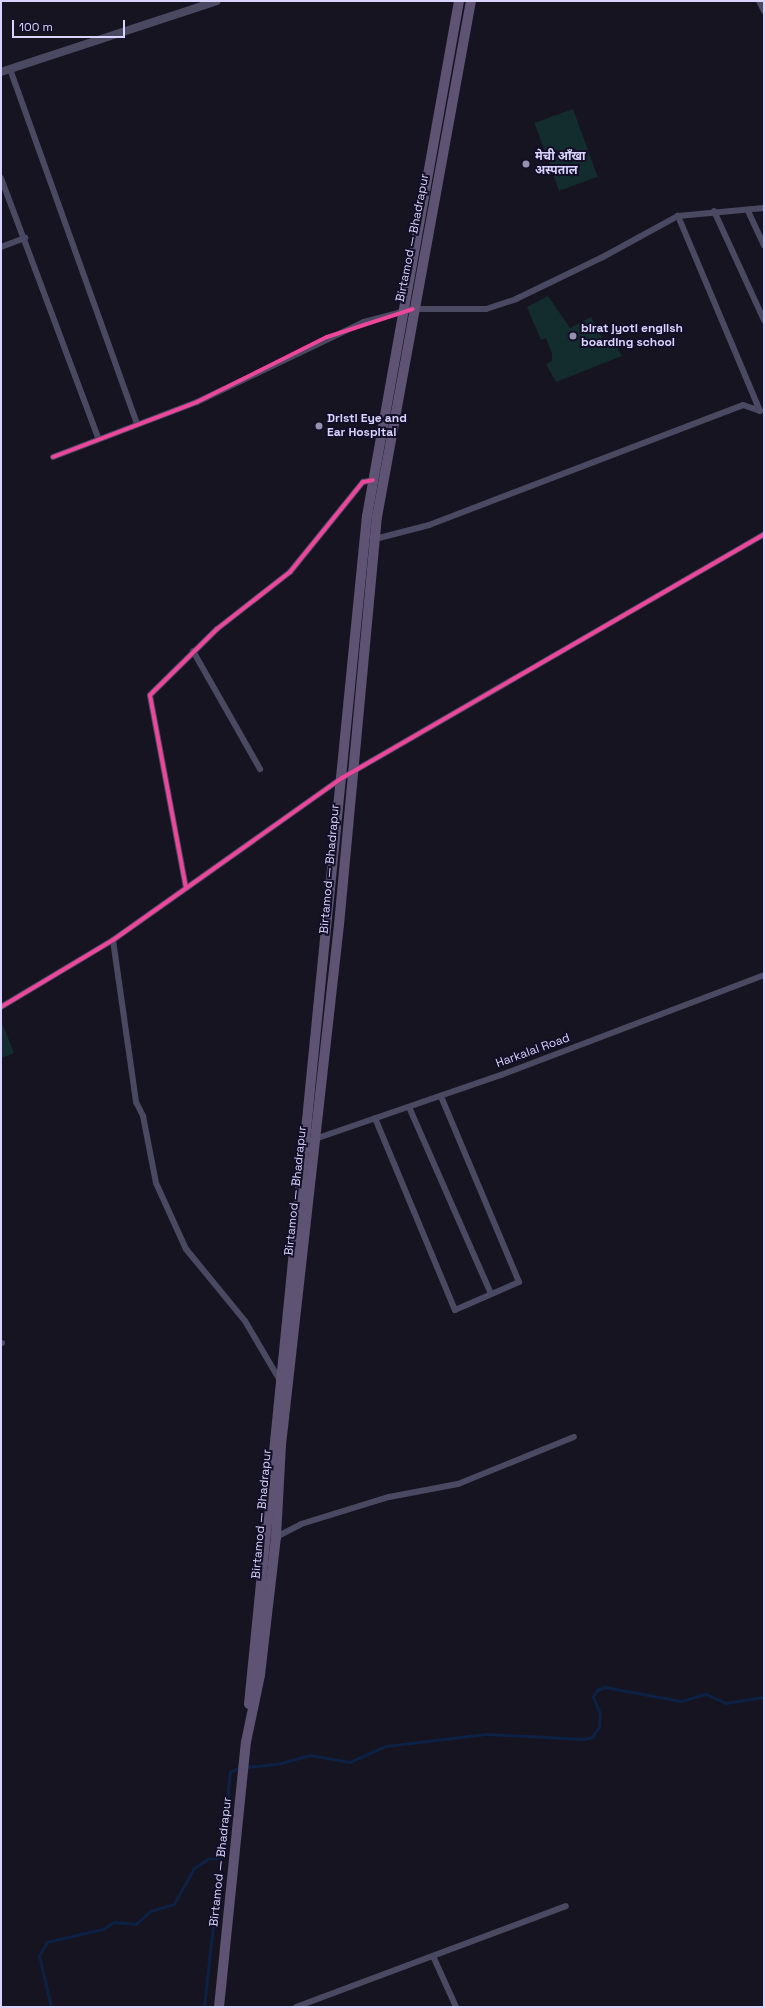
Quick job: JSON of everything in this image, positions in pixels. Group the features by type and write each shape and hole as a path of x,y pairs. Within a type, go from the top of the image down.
{"main road":[{"name":"Birtamod — Bhadrapur","path":"249,1720 249,1681 285,1384 323,1011 339,926 347,776 373,480 381,460 413,309 459,1"},
{"name":"Birtamod — Bhadrapur","path":"347,776 375,539 381,460 402,313 470,1"},
{"name":"Birtamod — Bhadrapur","path":"219,2007 243,1767 249,1720 260,1674 276,1537 285,1384"}],"street":[{"path":"1,72 217,1"},
{"path":"759,1 764,11"},
{"path":"10,69 137,424"},
{"path":"1,178 25,238 98,438"},
{"path":"53,457 98,438 196,402 327,337 413,309 486,309 516,299 678,216 714,211 748,211 764,208"},
{"path":"714,211 764,320"},
{"path":"748,211 764,246"},
{"path":"678,216 762,410"},
{"path":"1,247 25,238"},
{"path":"375,539 429,525 743,405 762,410"},
{"path":"186,888 150,700 153,690 193,651 290,572 363,482 373,480"},
{"path":"1,1007 113,940 347,776 764,534"},
{"path":"193,651 260,769"},
{"path":"113,940 136,1102 143,1116 156,1183 186,1248 245,1321 285,1384"},
{"name":"Harkalal Road","path":"310,1140 441,1096 764,975"},
{"path":"375,1118 455,1310 519,1282 441,1096"},
{"path":"409,1107 491,1294"},
{"path":"276,1537 300,1524 389,1496 458,1484 574,1437"},
{"path":"296,2007 566,1906"},
{"path":"434,1956 456,2007"}],"green space":[{"path":"573,109 598,177 559,191 534,123"},
{"path":"548,296 570,328 591,317 604,341 612,338 622,356 556,382 546,364 552,361 552,354 546,338 541,340 527,307"},
{"path":"1,1020 14,1053 1,1058"}],"waterway":[{"path":"246,1767 277,1764 310,1755 350,1762 386,1746 487,1734 584,1739 592,1737 599,1727 600,1714 593,1697 597,1690 605,1687 681,1701 706,1694 726,1703 764,1697"},
{"path":"204,2007 230,1772 241,1767"},
{"path":"51,2007 39,1956 47,1942 103,1929 114,1922 136,1924 151,1911 174,1904 194,1868 208,1859 221,1859"}],"cycle path":[{"path":"53,457 197,402 327,337 413,309"},
{"path":"186,888 150,695 217,629 290,572 363,482 373,480"},
{"path":"1,1007 113,940 342,778 764,534"}],"place":[{"name":"मेची आँखा अस्पताल","path":"526,164"},
{"name":"birat jyoti english boarding school","path":"573,336"},
{"name":"Dristi Eye and Ear Hospital","path":"319,426"}]}
